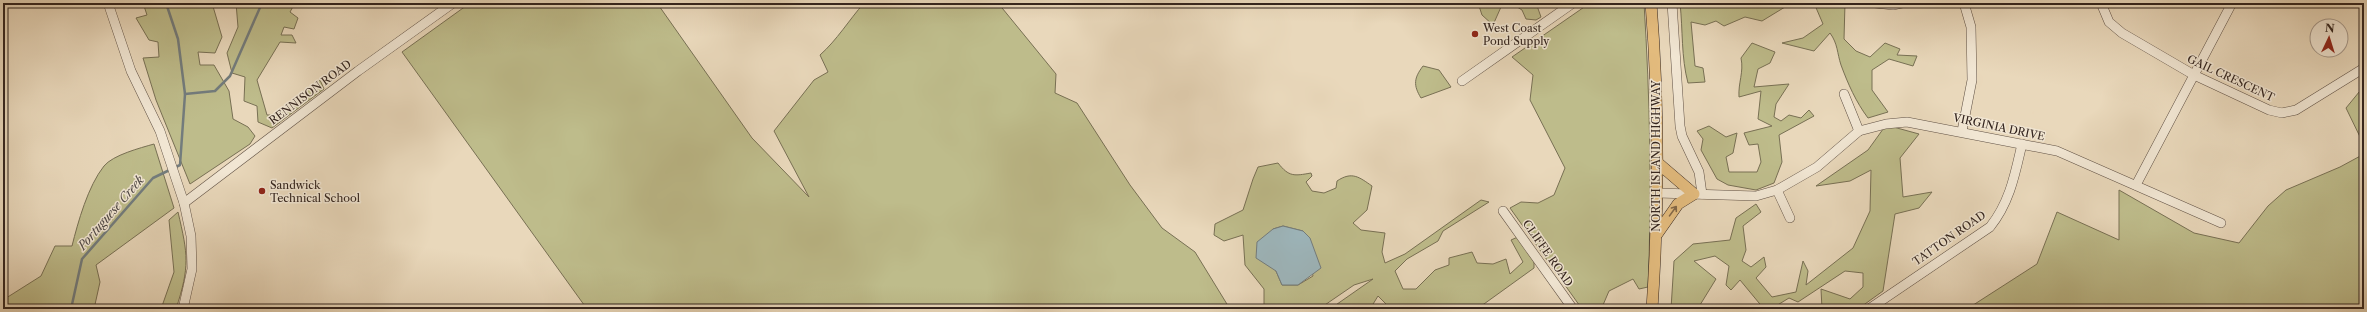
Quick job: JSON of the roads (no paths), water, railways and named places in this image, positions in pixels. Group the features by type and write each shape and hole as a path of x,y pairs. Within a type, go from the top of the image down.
{"main road":[{"name":"NORTH ISLAND HIGHWAY","path":"1651,3 1659,164 1657,234 1652,309"},
{"path":"1657,234 1678,204 1698,194 1659,164"}],"street":[{"path":"108,3 131,71 160,131 184,203 191,236 192,268 183,309"},
{"name":"RENNISON ROAD","path":"184,203 358,71 453,3"},
{"path":"1462,81 1573,3"},
{"path":"1672,3 1680,126 1682,136 1699,172 1698,194"},
{"path":"1875,3 1893,5 1902,3"},
{"path":"1962,131 1972,80 1970,27 1964,3"},
{"name":"GAIL CRESCENT","path":"2101,3 2109,22 2122,32 2194,75 2268,110 2282,113 2296,110 2364,68"},
{"path":"2136,185 2232,3"},
{"path":"1844,94 1859,131"},
{"name":"VIRGINIA DRIVE","path":"1658,193 1756,196 1777,190 1817,167 1859,131 1886,124 1907,122 1962,131 2057,151 2222,223"},
{"name":"TATTON ROAD","path":"1869,309 1990,227 2001,213 2010,195 2022,144"},
{"path":"1777,190 1790,218"},
{"name":"CLIFFE ROAD","path":"1503,211 1573,309"}],"water":[{"path":"1283,226 1303,231 1310,238 1321,268 1298,285 1282,285 1276,271 1256,258 1257,242 1273,229"}],"waterway":[{"name":"Portuguese Creek","path":"71,309 82,259 153,178 180,165 185,94 178,39 166,3"},
{"path":"185,94 215,91 230,76 262,3"}],"place":[{"name":"West Coast Pond Supply","path":"1475,34"},
{"name":"Sandwick Technical School","path":"262,191"}]}
